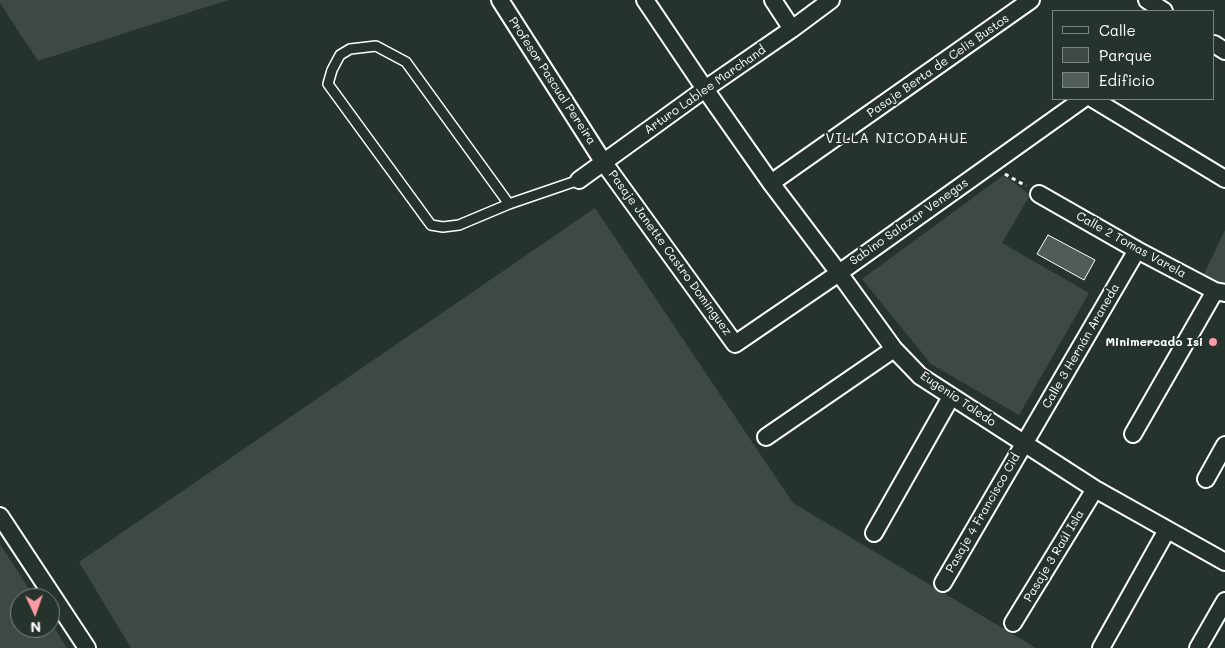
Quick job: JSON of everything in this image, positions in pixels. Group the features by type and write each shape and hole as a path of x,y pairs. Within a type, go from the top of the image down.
{"street":[{"name":"Profesor Pascual Pereira","path":"500,0 604,162"},
{"name":"Eugenio Toledo","path":"645,0 771,183 894,349 920,376 1095,489 1225,562"},
{"path":"773,0 792,29"},
{"name":"Arturo Lablee Marchand","path":"579,180 831,0"},
{"name":"Pasaje Berta de Celis Bustos","path":"771,183 1031,0"},
{"path":"1147,0 1162,10"},
{"name":"Sabino Salazar Venegas","path":"735,344 839,273 1082,100"},
{"path":"1095,100 1225,178"},
{"name":"Pasaje Janette Castro Dominguez","path":"604,162 735,344"},
{"name":"Calle 2 Tomas Varela","path":"1039,194 1137,250 1220,292"},
{"name":"Calle 3 Hernán Araneda","path":"1024,442 1137,250"},
{"path":"1133,434 1220,292"},
{"path":"766,436 894,349"},
{"path":"874,533 951,397"},
{"name":"Pasaje 4 Francisco Cid","path":"943,583 1024,442"},
{"path":"1206,479 1225,445"},
{"name":"Pasaje 3 Raúl Isla","path":"1013,623 1095,489"},
{"path":"0,516 86,648"},
{"path":"1101,648 1167,530"},
{"path":"1198,648 1225,601"}],"lane":[{"path":"509,204 406,62 376,46 350,49 340,55 332,70 328,84 431,225 443,227 459,225 509,204 579,180"}],"path":[{"path":"989,165 1039,194"}],"green space":[{"path":"0,0 228,0 38,61 0,3"},
{"path":"1004,175 1030,195 1002,243 1089,293 1019,415 931,364 862,279"},
{"path":"595,208 793,503 1036,648 131,648 79,562"},
{"path":"1225,230 1225,288 1203,276"},
{"path":"0,544 29,588 10,588 10,638 60,637 67,648 0,648"}],"building":[{"path":"1048,235 1095,260 1084,280 1037,254"}],"place":[{"name":"Minimercado Isi","path":"1213,342"}],"district":[{"name":"VILLA NICODAHUE","path":"897,139"}]}
